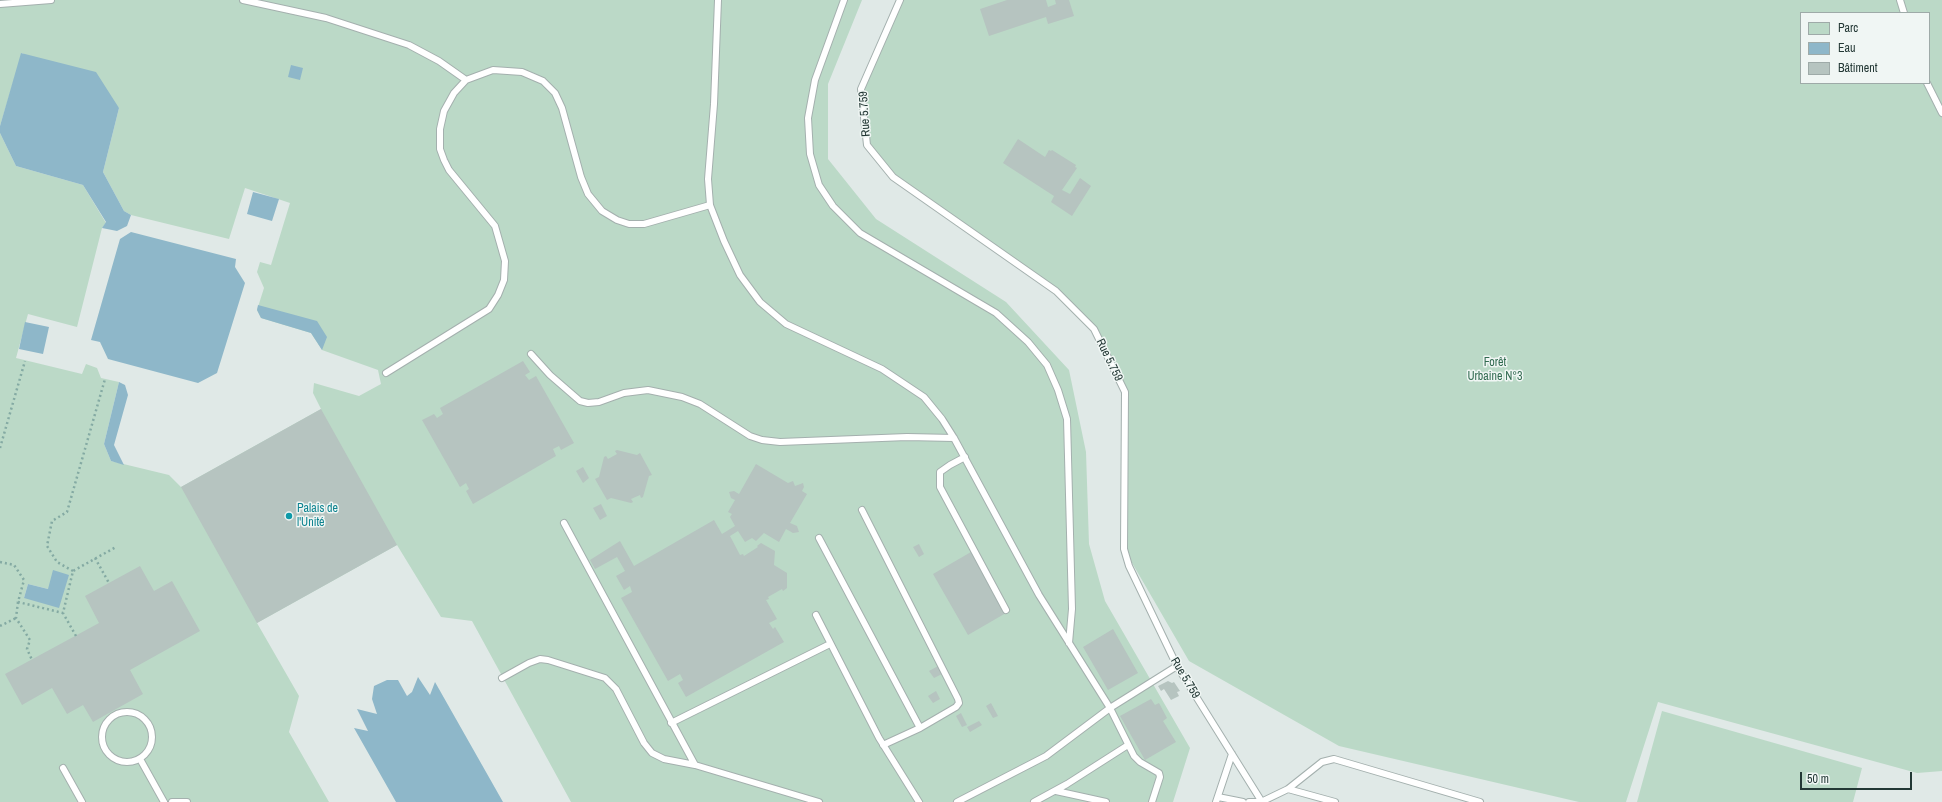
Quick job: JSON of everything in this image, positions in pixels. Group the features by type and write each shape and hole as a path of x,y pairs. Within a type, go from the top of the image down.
{"lane":[{"path":"0,4 51,0"},
{"path":"243,0 326,18 409,45 439,61 466,80"},
{"path":"718,0 714,104 708,179 710,205 724,241 740,274 760,302 786,324 882,369 904,382 924,397 942,419 965,457 1039,595 1110,708 1134,756 1140,762 1159,773 1160,777 1152,802"},
{"path":"844,0 815,80 808,118 810,154 819,186 833,206 860,233 996,313 1028,342 1046,365 1058,390 1067,420 1072,609 1069,643"},
{"name":"Rue 5.759","path":"900,0 861,89 867,145 893,177 1056,291 1094,329 1125,392 1124,549 1128,566 1177,666 1261,802"},
{"path":"1900,0 1904,12"},
{"path":"386,373 489,309 498,295 504,280 505,261 495,226 449,170 440,149 440,129 444,111 454,93 466,80 493,70 522,72 543,81 555,93 562,108 581,176 588,194 602,211 617,220 629,224 644,224 710,205"},
{"path":"1928,84 1942,113"},
{"path":"531,354 550,375 580,401 588,403 598,402 624,393 648,390 682,397 700,404 750,436 762,440 780,442 907,437 954,438"},
{"path":"965,457 940,472 940,487 1006,610"},
{"path":"862,510 958,698 959,703 956,707 920,728 883,745"},
{"path":"564,523 695,765"},
{"path":"819,538 920,728"},
{"path":"816,615 883,745 919,802"},
{"path":"671,723 830,644"},
{"path":"502,678 529,663 540,659 548,660 605,678 616,688 644,743 652,753 664,759 695,765 819,802"},
{"path":"956,802 1046,756 1110,708 1177,666"},
{"path":"122,712 140,715 151,728 151,746 140,759 122,763 107,754 101,738 107,721 122,712"},
{"path":"1034,802 1056,791 1128,745"},
{"path":"1232,754 1217,800 1243,802"},
{"path":"140,759 164,802"},
{"path":"1248,802 1261,802 1288,789 1322,762 1334,759 1480,802"},
{"path":"63,768 82,802"},
{"path":"1288,789 1335,802"},
{"path":"1056,791 1106,802"},
{"path":"172,802 187,802"}],"path":[{"path":"0,448 25,361"},
{"path":"74,571 57,562 47,546 52,521 67,512 105,379"},
{"path":"76,636 63,613 74,571 116,547"},
{"path":"95,558 109,583"},
{"path":"0,562 14,565 24,580 18,602 16,618 30,640 27,649 32,660"},
{"path":"18,602 63,613"},
{"path":"0,626 16,618"}],"green space":[{"path":"0,0 862,0 828,84 828,159 876,219 1006,302 1069,370 1086,452 1089,544 1105,601 1190,748 1173,802 571,802 472,621 441,617 397,545 257,623 299,696 289,732 329,802 0,802 0,133 16,166 83,185 106,223 102,228 77,327 28,314 16,358 82,374 86,364 97,368 101,378 119,382 104,444 111,461 169,475 181,487 321,409 313,393 314,383 359,396 381,384 378,370 322,350 311,333 261,318 257,310 264,288 257,272 260,262 271,265 290,203 245,188 229,239 131,215 124,211 103,172 119,108 22,53 0,126","holes":["28,584 48,589 24,598"]},
{"name":"Forêt Urbaine N°3","path":"900,0 1942,0 1942,771 1917,773 1658,702 1626,802 1579,802 1339,746 1189,661 1124,549 1125,392 1094,329 1056,291 893,177 867,145 861,89"},
{"path":"1662,711 1862,768 1853,802 1637,802"}],"water":[{"path":"21,53 96,72 119,108 103,172 124,211 131,215 127,226 117,231 102,228 106,222 83,185 16,166 0,133 0,126"},
{"path":"291,65 303,68 300,80 288,77"},
{"path":"253,192 279,199 272,221 247,214"},
{"path":"131,232 236,259 235,267 245,283 217,373 198,383 108,359 100,342 91,340 120,239"},
{"path":"258,305 317,321 327,337 322,350 311,333 261,318 257,310"},
{"path":"25,322 49,327 43,354 19,349"},
{"path":"119,382 125,385 128,395 114,445 124,465 111,461 104,444"},
{"path":"53,570 69,575 59,608 24,598 28,584 48,589"},
{"path":"418,677 430,695 435,682 503,802 396,802 354,728 368,731 357,709 377,714 372,699 374,686 387,680 398,680 407,696 412,692"}],"building":[{"path":"1007,0 1046,0 1048,7 1056,4 1055,0 1069,0 1074,16 1048,24 1046,17 989,36 980,9"},
{"path":"1018,139 1045,157 1049,150 1052,150 1076,165 1075,167 1077,168 1062,190 1070,194 1080,178 1091,186 1072,216 1051,202 1054,196 1003,163"},
{"path":"523,361 530,372 525,375 529,380 536,376 574,443 561,450 559,446 553,449 556,456 473,504 466,491 469,489 466,483 460,487 422,420 434,414 437,418 443,414 440,408"},
{"name":"Palais de l'Unité","path":"321,409 397,545 257,623 181,487"},
{"path":"617,450 637,455 640,453 652,475 649,476 643,497 641,498 640,495 631,499 633,502 631,503 611,498 607,500 595,479 599,477 604,457 606,456 608,459 617,454 615,451"},
{"path":"756,464 788,483 793,481 795,486 803,483 804,487 802,491 807,494 790,523 797,526 799,532 793,533 786,529 779,542 764,533 756,541 752,538 745,542 738,531 730,536 740,555 743,554 744,556 758,547 757,546 761,543 775,551 774,565 787,573 787,588 783,591 782,589 768,597 769,599 766,600 777,619 769,623 773,629 775,627 784,642 686,697 678,683 683,680 680,674 668,681 621,598 632,592 630,586 624,590 616,576 625,571 617,557 595,569 590,560 620,541 634,566 714,520 722,534 735,526 730,517 732,514 728,512 735,500 731,498 729,492 734,491 739,494"},
{"path":"583,467 589,478 583,483 576,471"},
{"path":"601,504 607,516 600,520 593,508"},
{"path":"919,544 924,554 919,557 913,547"},
{"path":"971,552 1006,613 968,635 933,574"},
{"path":"140,566 154,591 172,581 200,631 130,670 143,694 93,722 83,705 67,714 52,688 22,705 5,674 99,623 85,596"},
{"path":"1113,629 1138,673 1108,690 1083,647"},
{"path":"940,665 944,673 934,678 929,671"},
{"path":"1168,681 1172,683 1174,682 1180,691 1177,692 1179,696 1171,700 1164,689 1161,691 1158,686"},
{"path":"936,691 940,699 933,703 928,696"},
{"path":"1151,699 1155,705 1159,703 1167,718 1163,721 1176,742 1145,760 1120,716"},
{"path":"991,703 998,716 993,718 986,706"},
{"path":"961,713 967,725 962,727 956,716"},
{"path":"979,721 982,725 970,732 967,727"}],"place":[{"name":"Palais de l'Unité","path":"289,516"}]}
